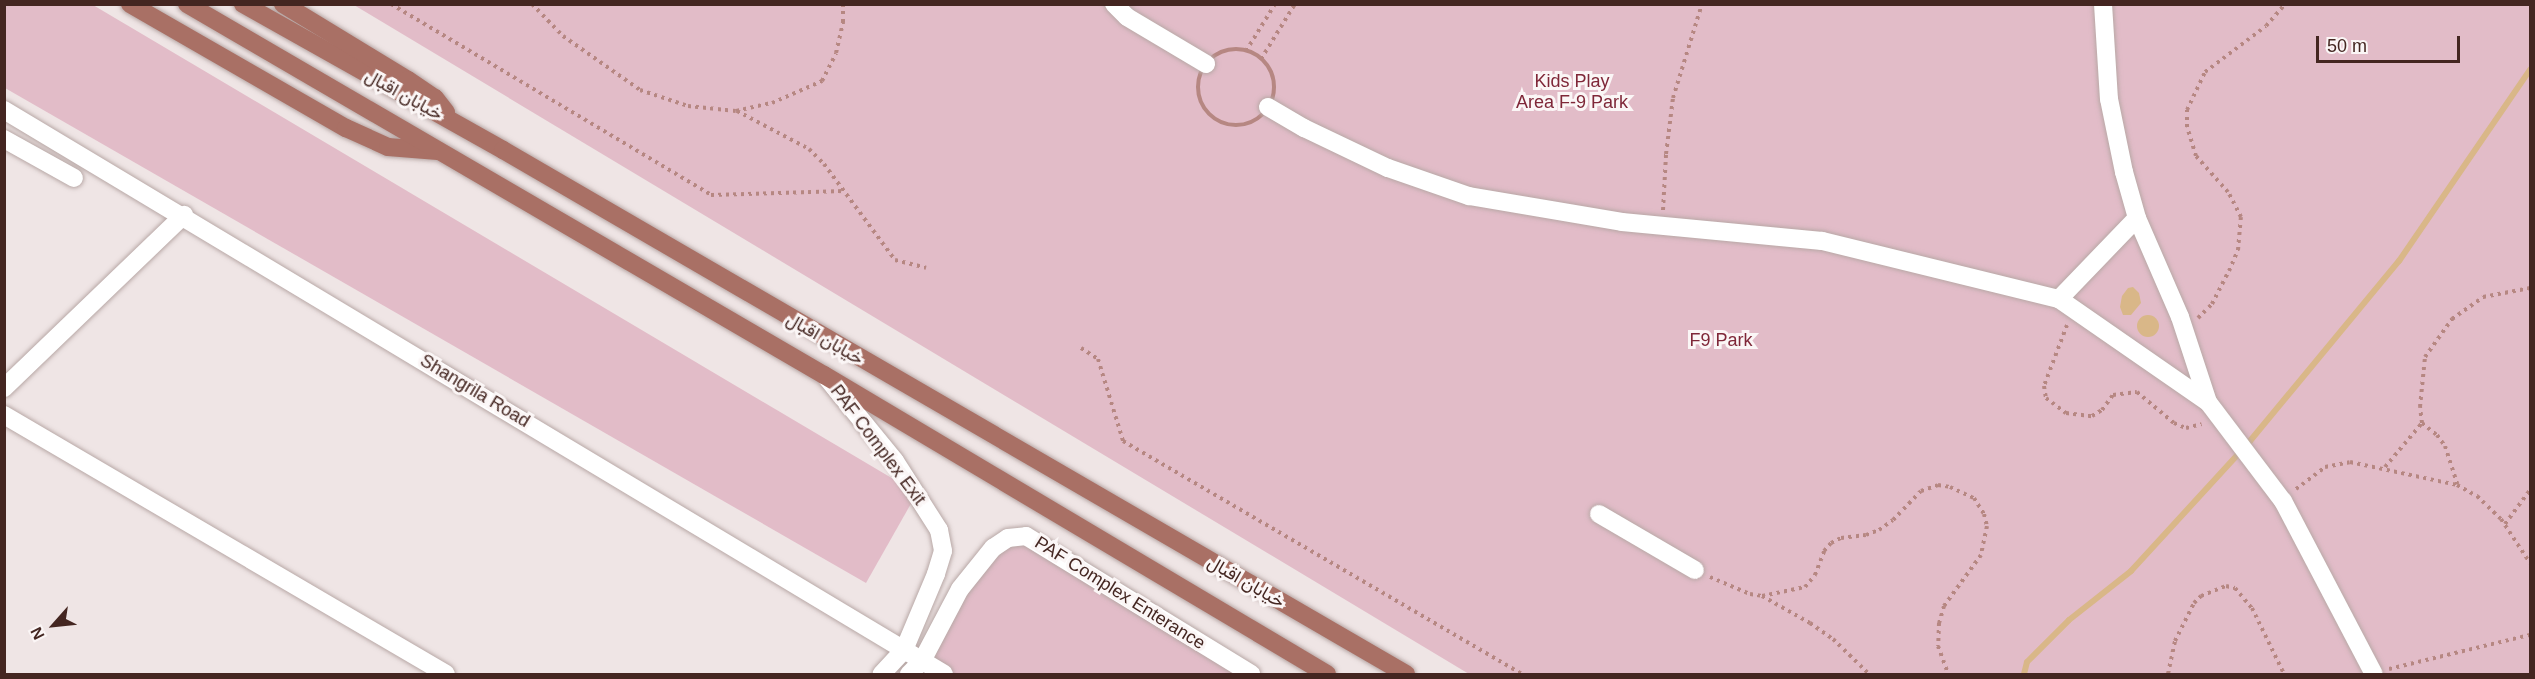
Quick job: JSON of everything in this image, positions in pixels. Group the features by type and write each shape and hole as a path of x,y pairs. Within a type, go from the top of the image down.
{"main road":[{"path":"130,4 346,128 388,147 439,151"},
{"name":"خیابان اقبال","path":"187,4 824,375 1327,675"},
{"name":"خیابان اقبال","path":"243,4 454,122 1406,675"},
{"path":"283,4 435,98 454,122"}],"street":[{"path":"1114,4 1127,17 1206,64"},
{"path":"2103,4 2109,99 2137,218 2185,331 2208,402 2283,501 2374,673"},
{"path":"1268,107 1304,128 1388,168 1469,196 1622,222 1822,241 2064,303 2208,402"},
{"name":"Shangrila Road","path":"4,110 184,215 904,650 915,668 944,675"},
{"path":"4,139 74,178"},
{"path":"4,388 184,215"},
{"path":"2064,303 2137,218"},
{"name":"PAF Complex Exit","path":"824,375 895,461 939,530 943,551 904,650 882,675"},
{"path":"4,415 446,675"},
{"path":"1599,514 1695,570"},
{"name":"PAF Complex Enterance","path":"915,668 960,589 993,548 1008,537 1026,536 1251,675"}],"path":[{"path":"391,4 711,195 844,191"},
{"path":"532,4 571,43 640,90 688,106 736,111 772,103 822,81 836,53 843,22 843,4"},
{"path":"1246,51 1275,4"},
{"path":"1261,59 1295,4"},
{"path":"1660,226 1673,98 1702,4"},
{"path":"2185,331 2212,304 2223,286 2238,250 2241,217 2228,192 2196,156 2187,127 2187,110 2205,72 2266,26 2285,4"},
{"path":"1224,51 1246,51 1261,59 1269,70 1273,82 1273,95 1268,107 1252,122 1230,125 1219,121 1203,106 1199,96 1200,74 1206,64 1224,51"},
{"path":"736,111 809,148 844,191 894,260 926,268"},
{"path":"2457,485 2445,446 2437,435 2422,423 2420,407 2425,357 2452,319 2482,297 2530,288"},
{"path":"2064,303 2064,335 2044,386 2046,398 2066,413 2092,416 2102,410 2113,395 2137,392 2174,423 2186,428 2221,420"},
{"path":"1081,348 1098,359 1123,441 1521,675"},
{"path":"2385,468 2422,423"},
{"path":"2283,501 2312,475 2337,463 2350,462 2385,468 2422,479 2457,485 2486,503 2505,524 2530,563"},
{"path":"1695,570 1750,594 1762,596 1805,587 1815,575 1824,550 1832,543 1841,538 1866,535 1879,530 1893,520 1921,491 1938,485 1950,487 1974,498 1984,514 1987,526 1981,555 1944,606 1939,623 1938,646 1948,675"},
{"path":"2505,524 2530,490"},
{"path":"2168,675 2175,641 2194,603 2201,596 2226,586 2235,588 2252,608 2284,675"},
{"path":"1762,596 1833,639 1869,675"},
{"path":"2374,673 2530,635"}],"green space":[{"path":"5,5 93,5 917,493 866,583 5,88"},
{"name":"F9 Park","path":"354,5 2530,5 2530,674 1469,674"},
{"path":"1026,536 1251,674 944,674 922,661 993,548"}],"shaded area":[{"path":"2133,287 2139,293 2141,303 2131,315 2123,315 2120,307 2122,296 2128,288"},
{"path":"2148,315 2156,318 2159,326 2156,334 2148,337 2140,334 2137,326 2140,318"}],"waterway":[{"path":"2024,674 2027,662 2069,620 2131,571 2250,441 2399,261 2530,70"}],"park label":[{"name":"Kids Play Area F-9 Park","path":"1572,92"}]}
